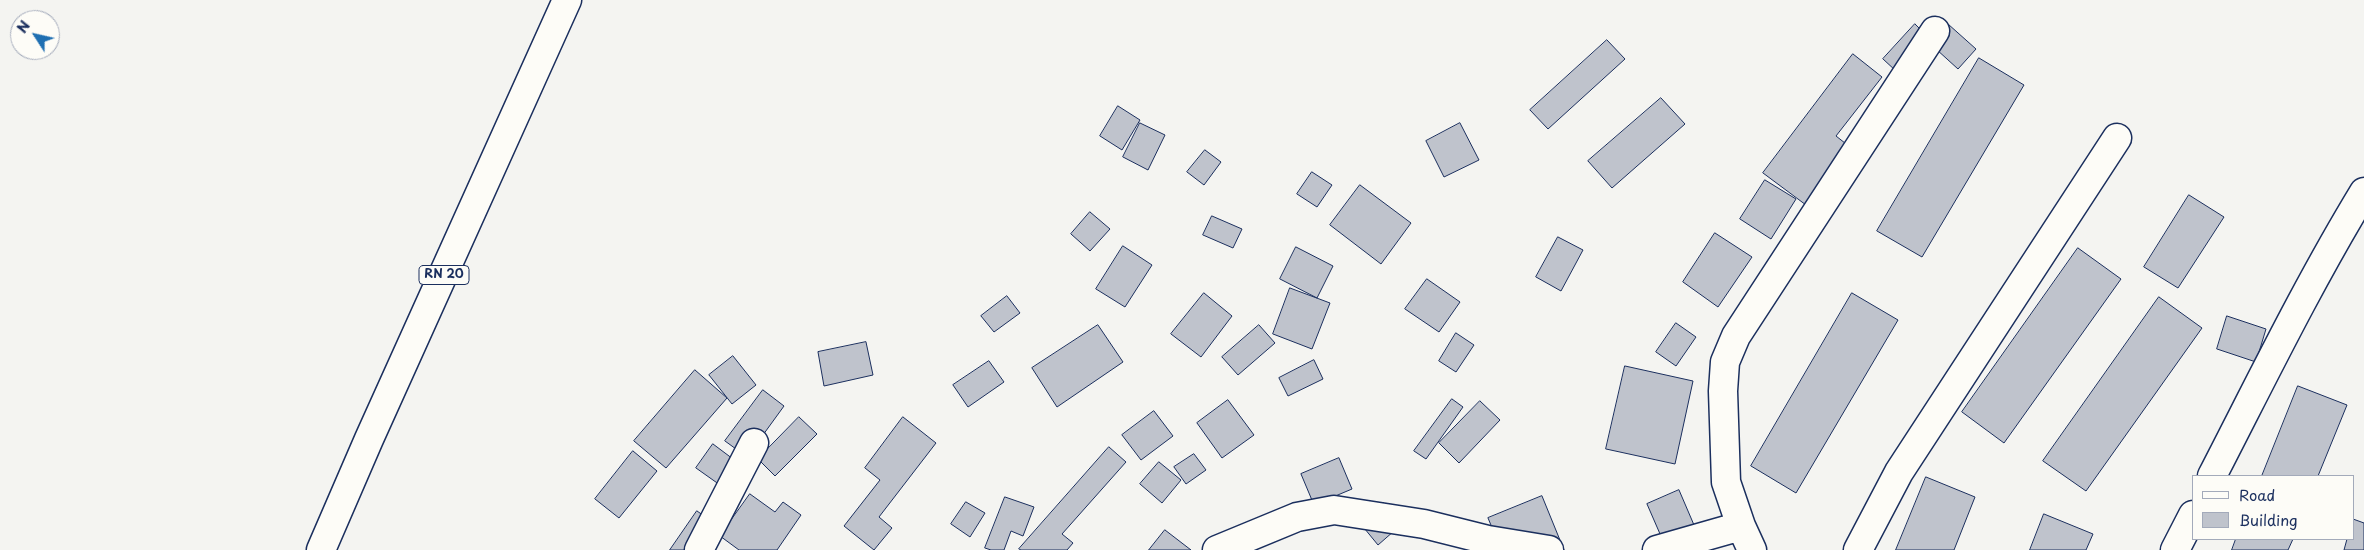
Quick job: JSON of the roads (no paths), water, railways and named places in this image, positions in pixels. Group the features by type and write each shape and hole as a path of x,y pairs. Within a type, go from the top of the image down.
{"street":[{"name":"RN 20","path":"321,550 369,439 568,0"},
{"path":"1752,550 1741,526 1726,482 1723,391 1725,362 1736,336 1935,31"},
{"path":"1858,550 1900,472 2117,138"},
{"path":"2213,475 2276,349 2364,192"},
{"path":"700,550 754,443"},
{"path":"1217,550 1297,517 1334,510 1424,524 1488,540 1549,550"},
{"path":"2175,550 2192,517"},
{"path":"1657,550 1741,526"}]}
